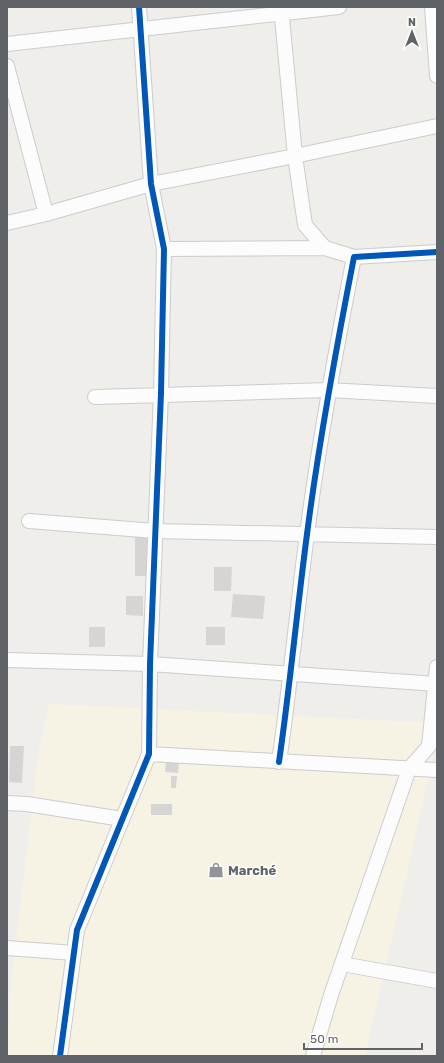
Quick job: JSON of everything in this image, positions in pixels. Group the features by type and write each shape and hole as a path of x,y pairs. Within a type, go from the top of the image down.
{"street":[{"path":"60,1056 77,930 148,754 150,664 161,395 164,250 151,184 139,30 139,7"},
{"path":"7,44 139,30 281,10 339,7"},
{"path":"432,7 437,76"},
{"path":"281,10 295,156 305,225 325,248"},
{"path":"7,66 46,214"},
{"path":"7,223 46,214 151,184 437,126"},
{"path":"164,250 325,248 354,257 437,252"},
{"path":"279,762 292,674 307,534 328,390 354,257"},
{"path":"95,397 328,390 437,396"},
{"path":"29,521 155,531 437,537"},
{"path":"7,660 150,664 436,684"},
{"path":"313,1056 342,964 409,769 429,746 437,667"},
{"path":"148,754 437,770"},
{"path":"7,803 28,804 122,819"},
{"path":"7,948 74,953"},
{"path":"342,964 437,981"}],"shaded area":[{"name":"Marché","path":"49,704 437,723 437,740 365,1056 7,1056 10,992 39,748"}],"building":[{"path":"135,535 151,535 151,576 135,576"},
{"path":"214,567 232,567 231,591 214,591"},
{"path":"233,594 265,596 263,619 231,617"},
{"path":"126,596 143,596 143,616 126,615"},
{"path":"89,627 105,627 105,647 89,647"},
{"path":"206,627 225,627 225,645 206,645"},
{"path":"10,746 24,746 22,783 9,782"},
{"path":"166,761 179,762 178,773 165,772"},
{"path":"171,776 177,776 176,788 171,788"},
{"path":"151,804 172,804 172,815 151,815"}],"cycle path":[{"path":"60,1056 77,930 149,754 150,664 161,393 164,249 151,184 139,7"},
{"path":"279,762 307,534 322,430 354,257 437,252"}],"place":[{"name":"Marché","path":"216,870"}]}
